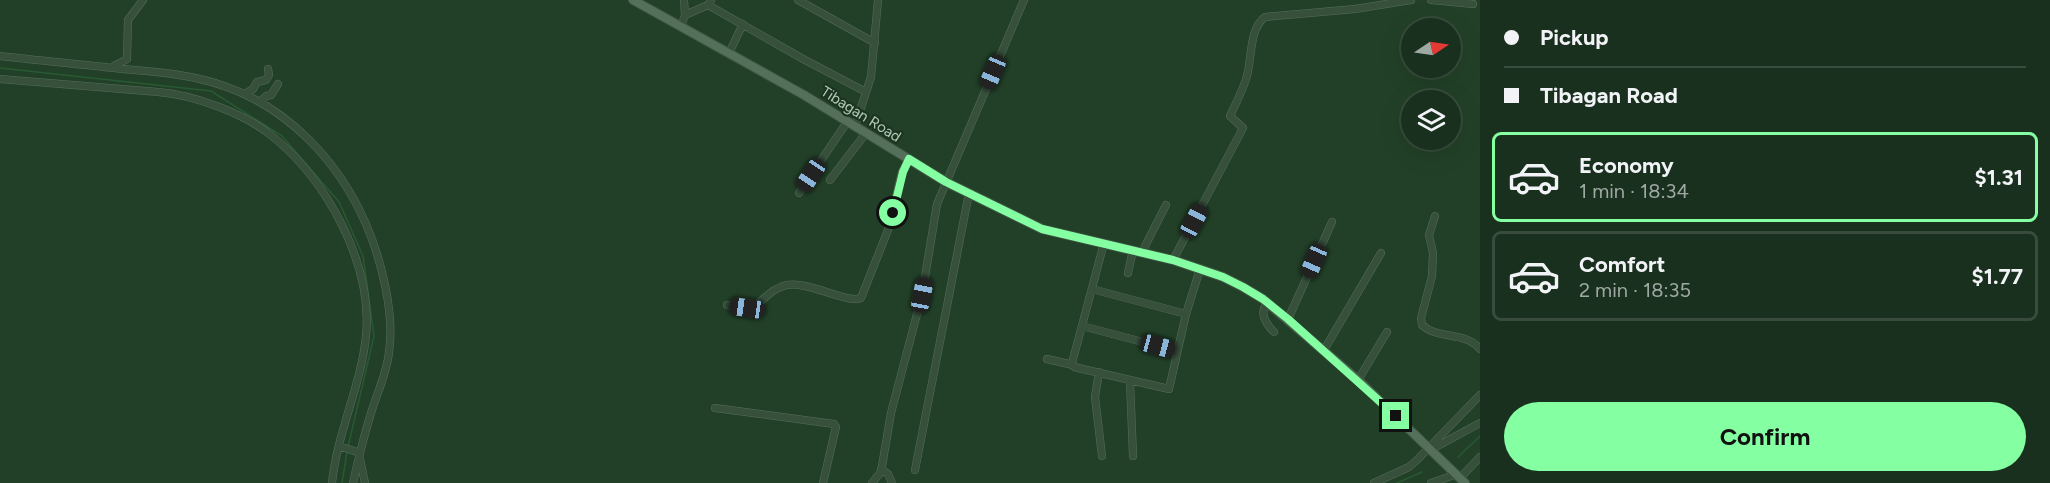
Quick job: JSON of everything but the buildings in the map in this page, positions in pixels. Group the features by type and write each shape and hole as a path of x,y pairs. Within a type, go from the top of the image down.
{"main road":[{"name":"Tibagan Road","path":"633,0 729,53 946,182 1042,229 1173,260 1223,277 1268,303 1288,319 1358,380 1461,478"}],"street":[{"path":"112,68 126,59 128,21 143,0"},
{"path":"681,26 685,15 684,0"},
{"path":"798,0 875,43"},
{"path":"799,193 851,124 866,92 871,77 878,0"},
{"path":"879,483 891,413 922,295 931,246 934,213 1024,0"},
{"path":"1173,260 1243,128 1230,116 1247,76 1253,40 1260,20 1274,15 1355,9 1411,0"},
{"path":"1431,0 1473,4"},
{"path":"685,15 710,3 805,60 866,92"},
{"path":"729,53 743,24"},
{"path":"0,56 161,71 223,85 260,102 290,123 338,172 371,237 385,291 390,336 389,353 358,453 353,483"},
{"path":"245,94 253,89 257,82 266,80 268,69"},
{"path":"0,79 182,96 248,120 272,135 307,170 345,229 356,261 366,314 366,336 331,482"},
{"path":"260,102 266,96 271,95 278,84"},
{"path":"830,180 866,133"},
{"path":"727,305 749,308 756,305 771,291 792,285 821,289 854,300 861,298 888,230 903,172 909,159"},
{"path":"915,470 969,193"},
{"path":"1128,273 1138,251 1166,206"},
{"path":"1436,216 1430,230 1433,253 1432,276 1421,318 1422,325 1435,332 1464,338 1475,343 1480,349"},
{"path":"1288,319 1332,222"},
{"path":"1073,365 1104,243"},
{"path":"1324,350 1381,253"},
{"path":"1047,359 1169,389 1186,314 1200,269"},
{"path":"1092,289 1186,314"},
{"path":"1268,303 1263,311 1265,321 1274,332"},
{"path":"1082,326 1178,351"},
{"path":"1358,380 1387,332"},
{"path":"1099,372 1095,397 1102,456"},
{"path":"1130,381 1133,456"},
{"path":"1431,449 1480,395"},
{"path":"714,408 834,424 836,427 824,483"},
{"path":"1374,483 1409,466 1431,449 1480,423"},
{"path":"340,446 358,453"},
{"path":"358,453 365,483"},
{"path":"1431,483 1461,478 1480,457"},
{"path":"872,483 881,471"},
{"path":"881,471 888,474 892,483"}],"waterway":[{"path":"0,68 211,91 282,136 339,202 363,256 374,336 348,447"},
{"path":"1458,457 1480,436"},
{"path":"342,483 347,452"},
{"path":"1397,483 1422,472"}],"route":[{"path":"893,213 903,172 909,159 946,182 1042,229 1173,260 1223,277 1263,299 1288,319 1396,416"}]}
